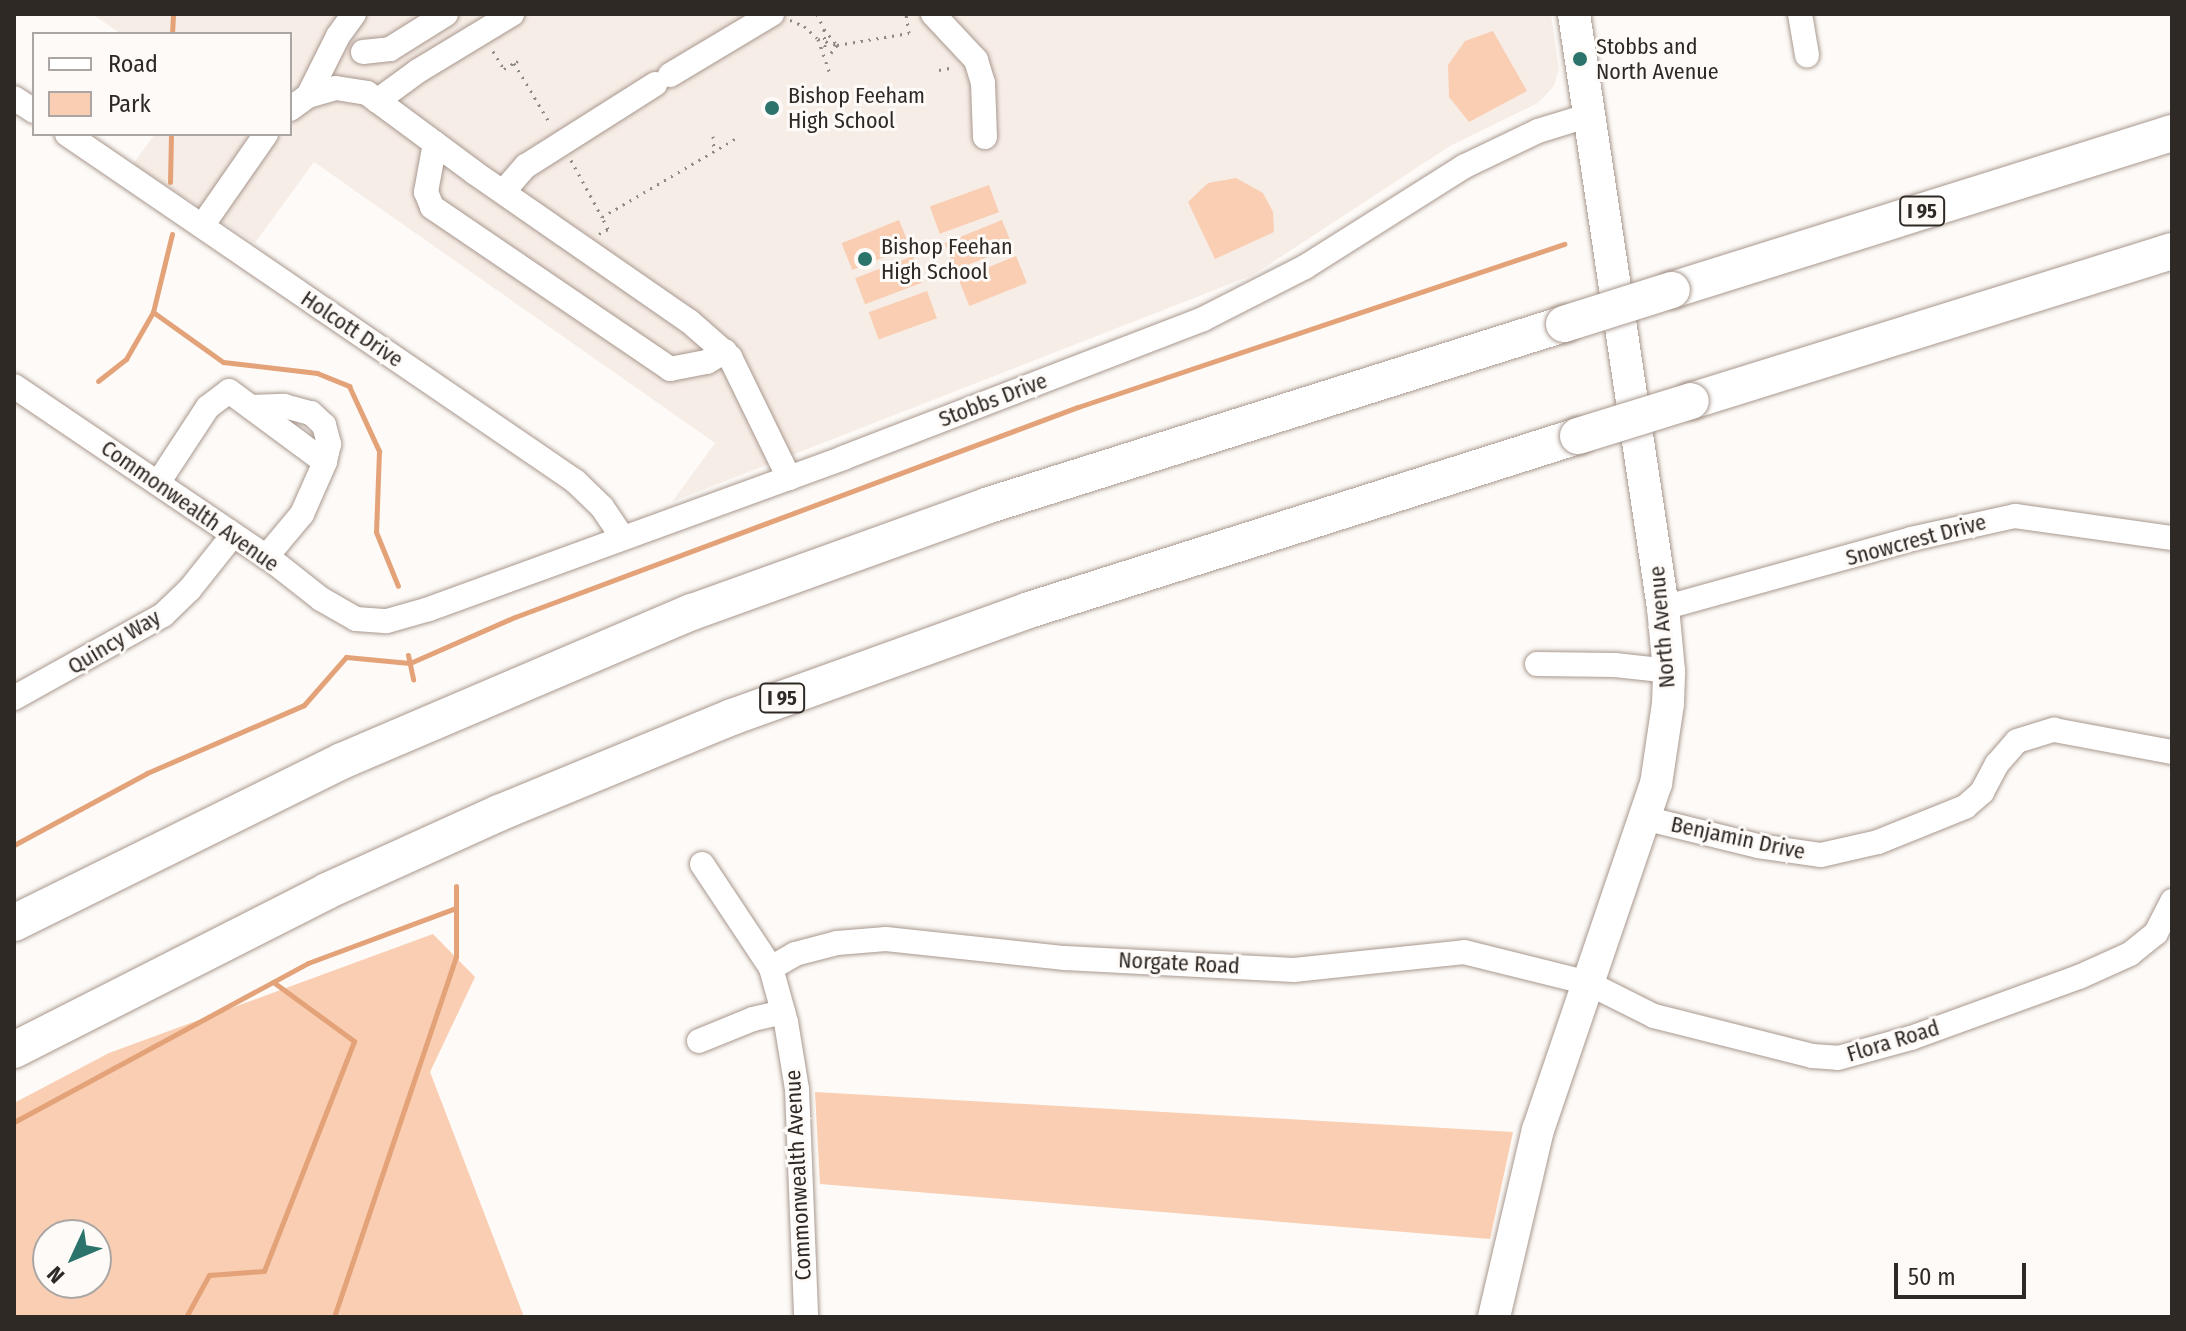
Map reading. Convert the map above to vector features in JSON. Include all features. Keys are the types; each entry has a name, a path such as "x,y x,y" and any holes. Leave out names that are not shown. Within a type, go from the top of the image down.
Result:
{"highway":[{"name":"I 95","path":"14,923 342,761 692,612 989,505 2172,133"},
{"name":"I 95","path":"14,1050 327,891 534,798 732,717 1044,605 2172,251"}],"main road":[{"name":"North Avenue","path":"1494,1317 1538,1130 1656,784 1669,671 1663,608 1574,14"}],"street":[{"path":"299,102 354,14"},
{"path":"338,36 363,52 390,49 446,14"},
{"path":"366,96 418,71 512,14"},
{"path":"933,14 976,60 983,83 985,137"},
{"path":"1800,14 1807,55"},
{"path":"503,192 526,166 663,80 778,17"},
{"path":"363,52 366,96"},
{"path":"299,102 336,88 366,96 689,321 725,351 789,478"},
{"path":"14,98 32,110"},
{"name":"Stobbs Drive","path":"368,621 387,621 429,609 789,478 1203,319 1305,267 1465,166 1538,131 1590,115"},
{"name":"Holcott Drive","path":"70,136 575,481 602,507 623,538"},
{"path":"202,226 265,136"},
{"path":"435,143 426,192 432,207 670,369 687,369 725,351"},
{"name":"Commonwealth Avenue","path":"14,386 266,557 321,599 356,619 368,621"},
{"path":"158,483 208,407 229,391 251,407 284,406 311,413 324,425 329,444 325,462 302,514 266,557"},
{"name":"Snowcrest Drive","path":"1663,608 1911,539 2015,516 2172,538"},
{"name":"Quincy Way","path":"14,698 163,615 190,589 233,535"},
{"path":"1537,664 1615,665 1669,671"},
{"name":"Benjamin Drive","path":"1644,818 1758,846 1821,855 1878,842 1965,807 1982,792 1997,764 2017,741 2054,730 2172,752"},
{"name":"Commonwealth Avenue","path":"702,864 771,968 783,1012 797,1089 806,1317"},
{"name":"Flora Road","path":"1588,983 1654,1016 1812,1056 1838,1058 1911,1038 2079,977 2130,954 2156,933 2172,901"},
{"name":"Norgate Road","path":"771,968 795,954 837,943 886,939 1065,958 1294,970 1464,952 1588,983"},
{"path":"699,1041 753,1019 783,1012"}],"path":[{"path":"817,14 837,45"},
{"path":"818,39 837,45 909,33 906,14"},
{"path":"778,17 804,26 825,50"},
{"path":"824,29 830,74"},
{"path":"827,61 837,45"},
{"path":"518,61 514,63 553,128"},
{"path":"713,136 714,151"},
{"path":"602,217 735,139"},
{"path":"565,150 608,229 592,236"}],"shaded area":[{"name":"Bishop Feehan High School","path":"92,14 1551,14 1559,69 1554,86 1538,103 1450,146 1253,275 672,502 715,443 314,162 255,243 133,164 154,136 292,136 292,32 118,32"}],"green space":[{"path":"1493,31 1527,91 1469,122 1449,97 1448,65 1465,41"},
{"path":"1236,178 1263,193 1273,212 1274,232 1215,259 1188,202 1208,183"},
{"path":"989,185 999,212 940,234 930,207"},
{"path":"899,220 910,247 852,270 842,243"},
{"path":"1002,220 1013,247 955,270 945,243"},
{"path":"913,256 923,282 865,304 855,278"},
{"path":"1016,256 1027,283 969,306 959,279"},
{"path":"927,291 937,318 879,339 869,312"},
{"path":"433,934 475,977 430,1072 524,1317 14,1317 14,1103 109,1053"},
{"path":"815,1092 1513,1132 1490,1239 820,1184"}],"waterway":[{"path":"172,32 173,14"},
{"path":"170,182 171,136"},
{"path":"172,234 153,312 223,362 317,373 349,386 379,451 376,532 398,586"},
{"path":"14,845 147,773 304,705 346,657 410,663 515,617 1078,407 1564,244"},
{"path":"98,381 126,359 153,312"},
{"path":"408,655 413,679"},
{"path":"334,1317 456,957 456,886"},
{"path":"14,1122 308,963 456,908"},
{"path":"186,1317 209,1275 264,1271 354,1041 273,982"}],"place":[{"name":"Stobbs and North Avenue","path":"1580,59"},
{"name":"Bishop Feeham High School","path":"772,108"},
{"name":"Bishop Feehan High School","path":"865,259"}]}
